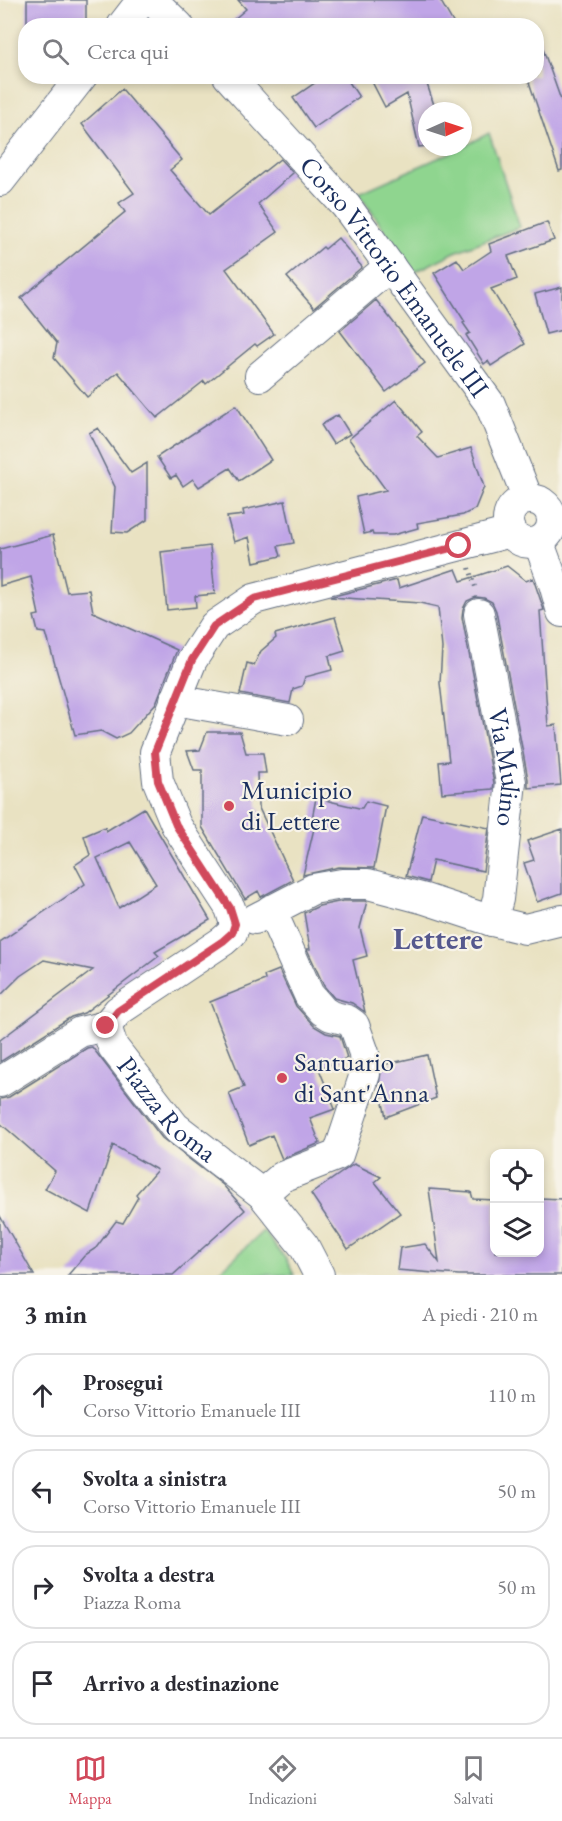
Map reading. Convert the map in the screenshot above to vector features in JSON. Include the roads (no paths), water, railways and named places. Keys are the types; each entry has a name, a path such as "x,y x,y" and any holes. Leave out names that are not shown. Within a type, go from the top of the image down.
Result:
{"street":[{"path":"128,18 142,0"},
{"path":"152,0 171,18"},
{"path":"0,181 76,84"},
{"name":"Corso Vittorio Emanuele III","path":"235,84 346,206 490,404 528,499"},
{"path":"260,376 390,266"},
{"path":"551,525 529,544 519,541 511,532 508,521 513,507 521,501 528,499 541,501 549,508 562,612"},
{"path":"511,532 254,599 214,626 192,660 155,752 158,781 176,825 230,908 235,924 250,922 313,889 342,884 368,884 525,929 562,920"},
{"name":"Via Mulino","path":"479,614 511,782 498,899 492,921"},
{"path":"175,700 288,720"},
{"path":"262,1194 282,1177 338,1155 365,1074 364,1053 354,1026 347,1020 331,1016 323,1011 309,995 271,910"},
{"name":"Piazza Roma","path":"235,924 232,933 223,941 118,1011 106,1026 113,1047 175,1127 262,1194 304,1246 319,1275"},
{"path":"0,1082 80,1032 106,1026"}],"place":[{"name":"Municipio di Lettere","path":"229,806"},
{"name":"Santuario di Sant'Anna","path":"282,1078"}],"district":[{"name":"Lettere","path":"438,939"}]}
